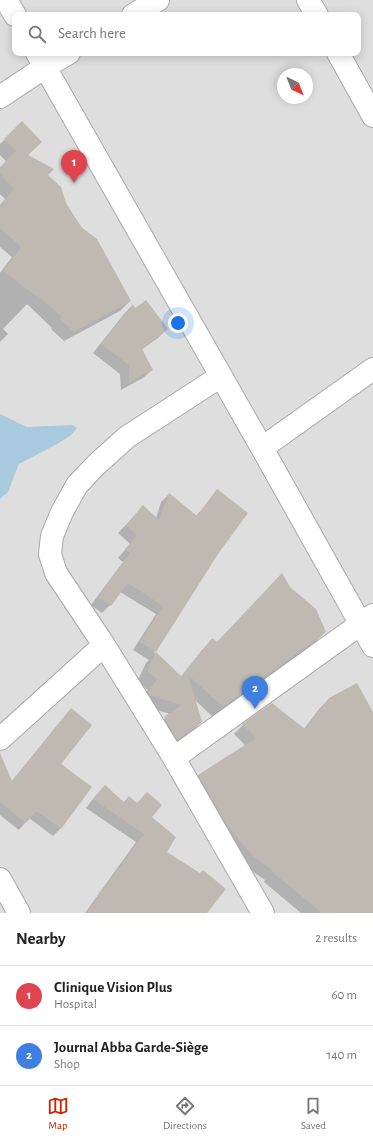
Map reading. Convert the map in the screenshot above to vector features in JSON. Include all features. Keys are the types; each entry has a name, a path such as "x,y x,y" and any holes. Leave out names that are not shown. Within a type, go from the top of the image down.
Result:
{"street":[{"path":"6,0 13,12"},
{"path":"138,12 158,0"},
{"path":"308,0 315,12"},
{"path":"0,97 41,60 57,56"},
{"path":"340,56 373,116"},
{"path":"41,60 262,448 367,620 373,646"},
{"path":"262,448 373,369"},
{"path":"221,376 127,438 96,465 77,486 60,518 52,536 50,554 56,573 104,646 174,758 263,913"},
{"path":"174,758 367,620"},
{"path":"0,739 104,646"},
{"path":"0,879 19,913"}],"shaded area":[{"path":"0,0 373,0 373,913 0,913"}],"water":[{"path":"0,414 27,427 72,425 77,428 71,435 59,443 19,464 8,492 0,499"}],"building":[{"path":"22,121 42,142 28,155 54,169 48,175 61,187 66,203 81,227 97,239 131,301 74,332 60,319 62,317 37,295 36,296 3,271 21,247 0,228 0,205 14,189 0,174 0,167 16,151 4,139"},
{"path":"146,300 168,329 142,349 153,370 129,382 129,365 101,344 133,304 135,308"},
{"path":"217,489 248,513 218,554 156,652 140,642 163,606 128,583 111,606 98,597 130,553 125,549 137,535 126,525 143,505 159,520 169,493 197,516"},
{"path":"282,573 290,587 316,609 326,632 223,707 188,675 202,722 177,740 164,717 181,705 149,695 148,692 157,679 147,671 156,652 182,677 212,638 217,642"},
{"path":"357,683 373,712 373,913 322,913 272,872 273,871 254,857 228,827 198,775 256,738 242,724 272,703 305,729 329,698"},
{"path":"71,708 92,725 61,764 92,787 61,829 36,811 26,823 0,802 0,753 12,781"},
{"path":"105,785 124,802 129,796 137,803 147,792 162,805 152,817 176,837 167,852 200,873 203,870 226,889 207,913 86,913 144,834 93,799"}],"place":[{"name":"Clinique Vision Plus","path":"74,183"},
{"name":"Journal Abba Garde-Siège","path":"255,709"}]}
